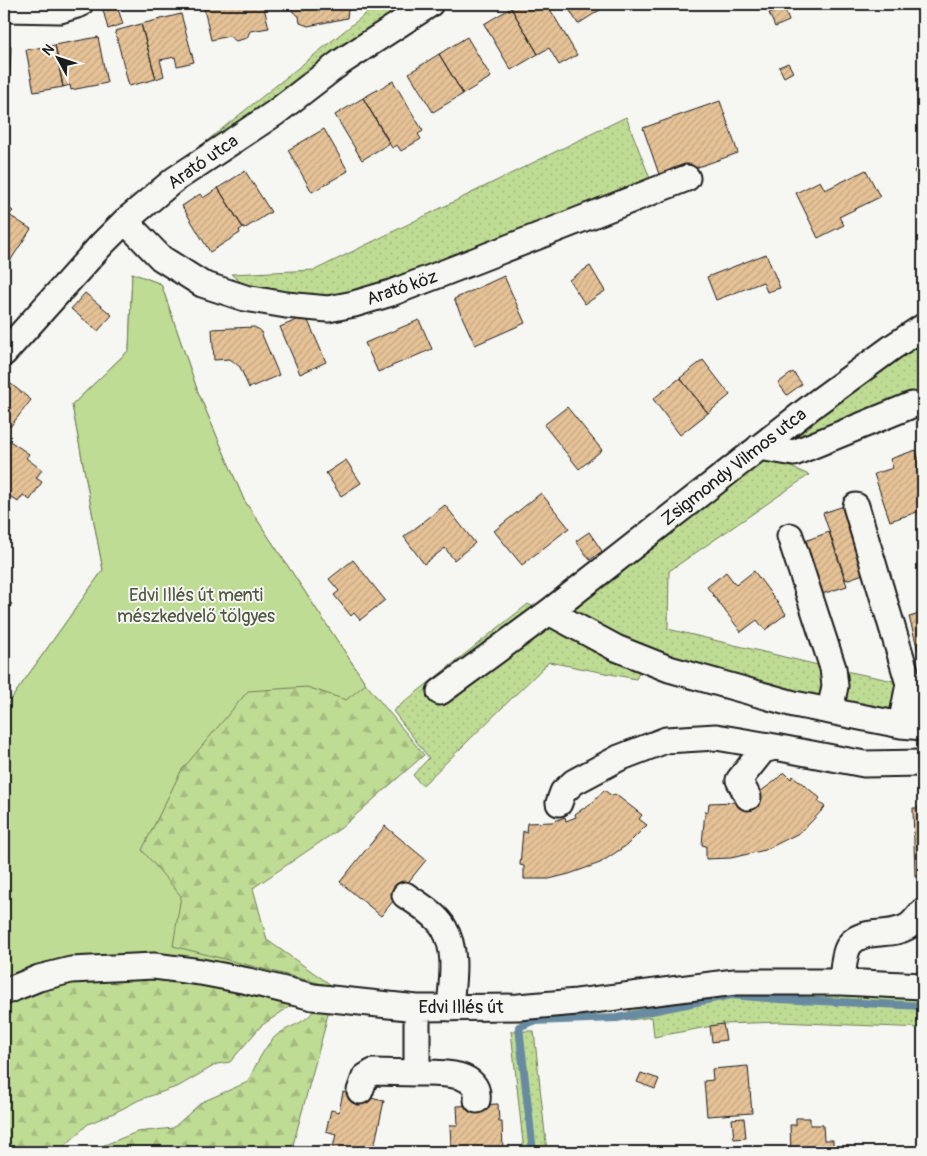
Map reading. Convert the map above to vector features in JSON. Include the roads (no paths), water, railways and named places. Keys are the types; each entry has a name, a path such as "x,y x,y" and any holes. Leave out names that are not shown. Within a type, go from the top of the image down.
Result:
{"street":[{"path":"4,9 60,10 80,4"},
{"name":"Arató utca","path":"4,353 102,244 125,221 174,180 275,113 341,62 430,4"},
{"name":"Arató köz","path":"125,221 161,258 202,284 245,298 286,305 328,309 354,304 432,278 687,178"},
{"name":"Zsigmondy Vilmos utca","path":"440,692 549,612 824,397 923,327"},
{"path":"759,447 794,454 912,406"},
{"path":"549,612 616,648 669,669 744,691 830,711 912,726 909,684 856,506"},
{"path":"790,536 833,668 835,686 830,711"},
{"path":"558,803 562,792 574,782 619,758 666,740 716,737 864,764 923,763"},
{"path":"748,797 739,780 763,750 775,747"},
{"path":"405,894 426,909 443,926 452,946 453,975 450,1008"},
{"path":"842,982 844,960 848,947 853,940 864,934 902,929 909,926 923,911"},
{"name":"Edvi Illés út","path":"4,992 38,978 71,970 154,966 238,979 313,997 417,1008 518,1007 577,1002 735,982 842,982 923,986"},
{"path":"416,1073 417,1008"},
{"path":"360,1091 365,1077 373,1072 438,1073 461,1077 473,1083 478,1094 477,1100"}],"waterway":[{"path":"533,1152 519,1027 532,1021 617,1018 731,995 923,1006"}],"park label":[{"name":"Edvi Illés út menti mészkedvelő tölgyes","path":"196,605"}]}
